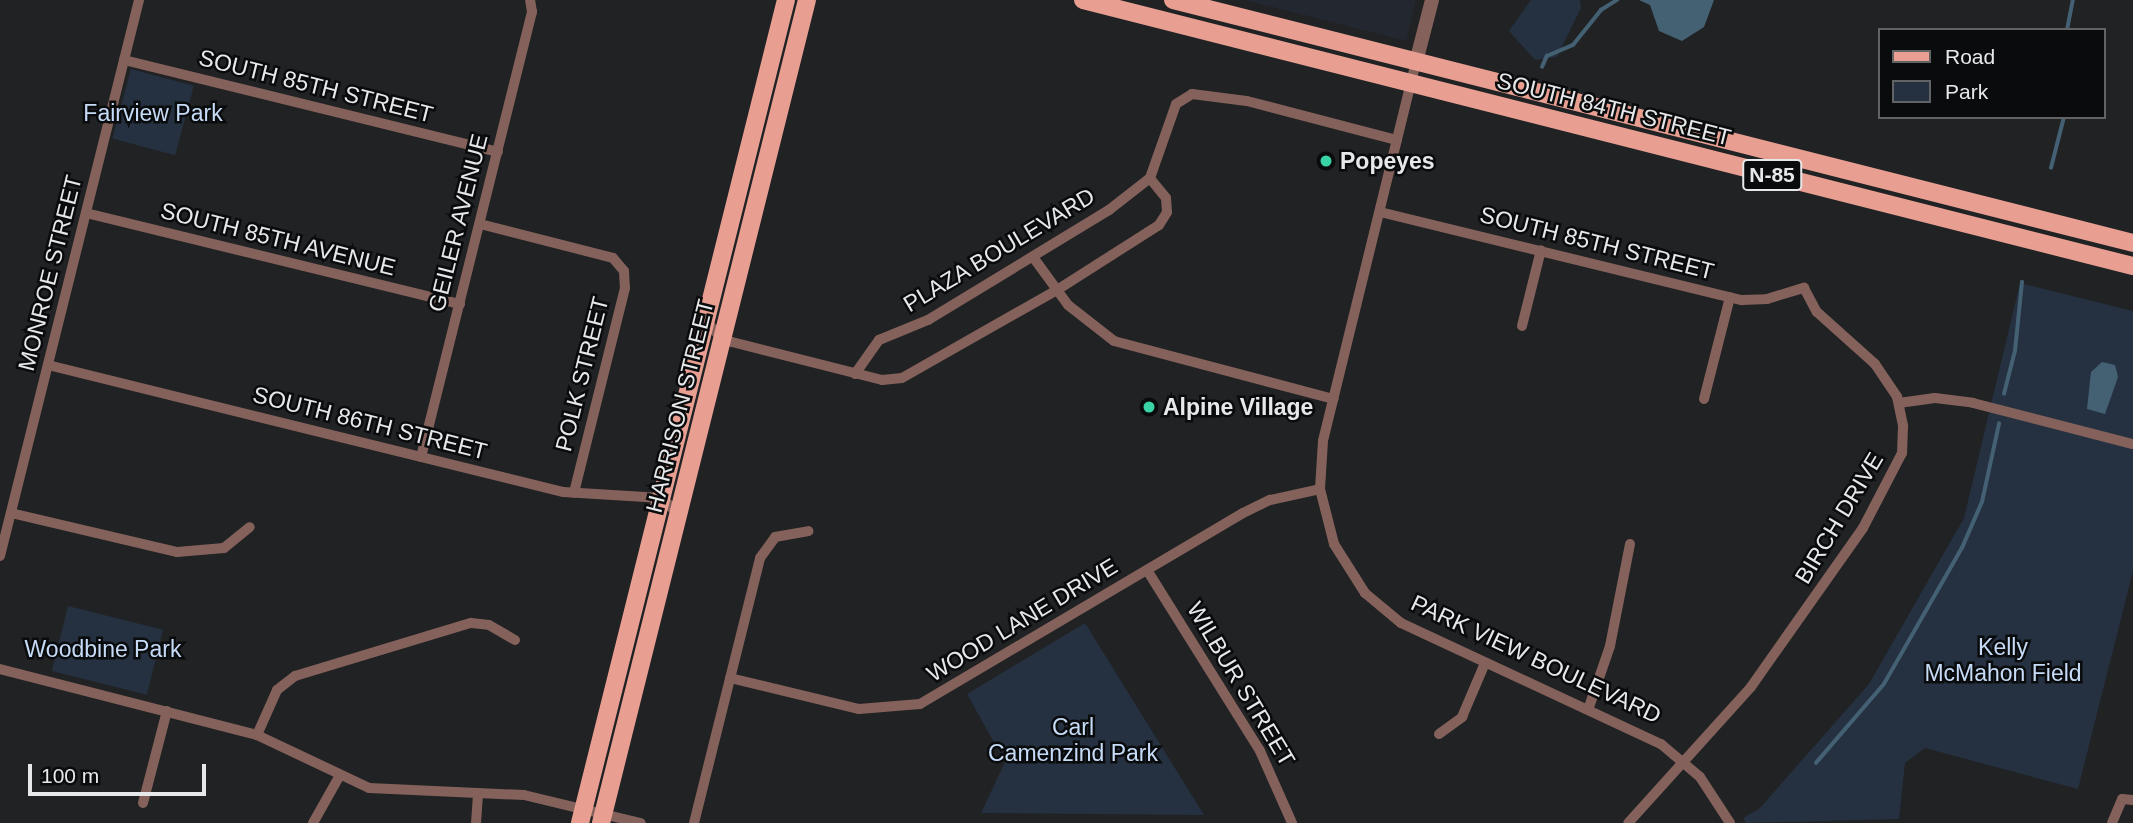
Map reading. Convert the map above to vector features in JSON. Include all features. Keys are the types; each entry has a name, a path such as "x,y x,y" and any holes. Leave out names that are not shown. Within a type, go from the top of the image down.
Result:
{"main road":[{"name":"HARRISON STREET","path":"592,816 662,498 786,0"},
{"name":"HARRISON STREET","path":"592,816 678,514 807,0"},
{"name":"SOUTH 84TH STREET","path":"1083,0 2133,266"},
{"name":"SOUTH 84TH STREET","path":"1173,0 2133,243"}],"street":[{"name":"MONROE STREET","path":"0,556 139,0"},
{"name":"GEILER AVENUE","path":"421,457 532,12 530,0"},
{"name":"PARK VIEW BOULEVARD","path":"1432,0 1323,442 1320,489 1339,555 1375,603 1411,630 1589,707 1642,733 1686,763 1710,789 1730,823"},
{"name":"SOUTH 85TH STREET","path":"124,60 498,152"},
{"name":"PLAZA BOULEVARD","path":"855,374 879,340 928,320 1110,210 1150,178 1176,104 1192,93 1247,101 1397,140"},
{"path":"706,321 722,339 882,380 902,378 1057,290 1159,225 1167,212 1166,198 1150,178"},
{"name":"SOUTH 85TH STREET","path":"1380,212 1730,297 1759,301 1804,288"},
{"name":"SOUTH 85TH AVENUE","path":"86,213 460,304"},
{"name":"POLK STREET","path":"480,224 583,249 621,265 625,289 574,493"},
{"path":"1522,326 1541,250"},
{"path":"1033,257 1081,317 1114,341 1333,399"},
{"name":"BIRCH DRIVE","path":"1628,823 1686,763 1784,645 1882,496 1903,447 1899,403 1883,373 1821,317 1804,288"},
{"path":"1704,399 1730,297"},
{"name":"SOUTH 86TH STREET","path":"48,365 574,493 662,498"},
{"path":"1899,403 1936,398 1963,401 2133,444"},
{"name":"WOOD LANE DRIVE","path":"730,678 859,709 912,706 992,666 1147,570 1270,499 1320,489"},
{"path":"662,498 678,514"},
{"path":"11,513 177,552 224,548 250,527"},
{"path":"694,823 763,551 775,537 808,531"},
{"path":"1589,707 1610,646 1630,544"},
{"name":"WILBUR STREET","path":"1147,570 1260,751 1292,823"},
{"path":"257,735 277,690 295,676 471,623 489,625 515,640"},
{"path":"1439,734 1462,717 1485,663"},
{"path":"0,670 257,735 378,790 533,796 592,816 640,823"},
{"path":"143,803 167,712"},
{"path":"313,823 340,775"},
{"path":"476,823 478,793"},
{"path":"2112,823 2122,799 2133,800"}],"shaded area":[{"path":"1245,0 1416,0 1406,41"},
{"path":"1639,0 1714,0 1704,27 1682,41 1659,31 1650,5"},
{"path":"2102,362 2115,365 2118,377 2105,414 2087,409 2091,372"}],"green space":[{"path":"1531,0 1580,0 1581,8 1557,57 1535,60 1509,31"},
{"name":"Fairview Park","path":"131,69 194,86 175,155 112,139"},
{"name":"Kelly McMahon Field","path":"2020,283 2133,311 2133,571 2078,789 1925,748 1905,763 1899,819 1746,823 1743,818 1759,809 1869,684 1964,518"},
{"name":"Woodbine Park","path":"68,606 163,630 147,695 52,671"},
{"name":"Carl Camenzind Park","path":"1085,623 1204,815 981,813 1005,762 967,694"}],"waterway":[{"path":"1542,67 1547,56 1573,45 1601,10 1617,0"},
{"path":"2067,28 2073,0"},
{"path":"2051,168 2063,119"},
{"path":"2004,394 2015,351 2022,282"},
{"path":"1816,763 1884,684 1962,548 1982,502 1999,424"}],"place":[{"name":"Popeyes","path":"1326,161"},
{"name":"Alpine Village","path":"1149,407"}]}
